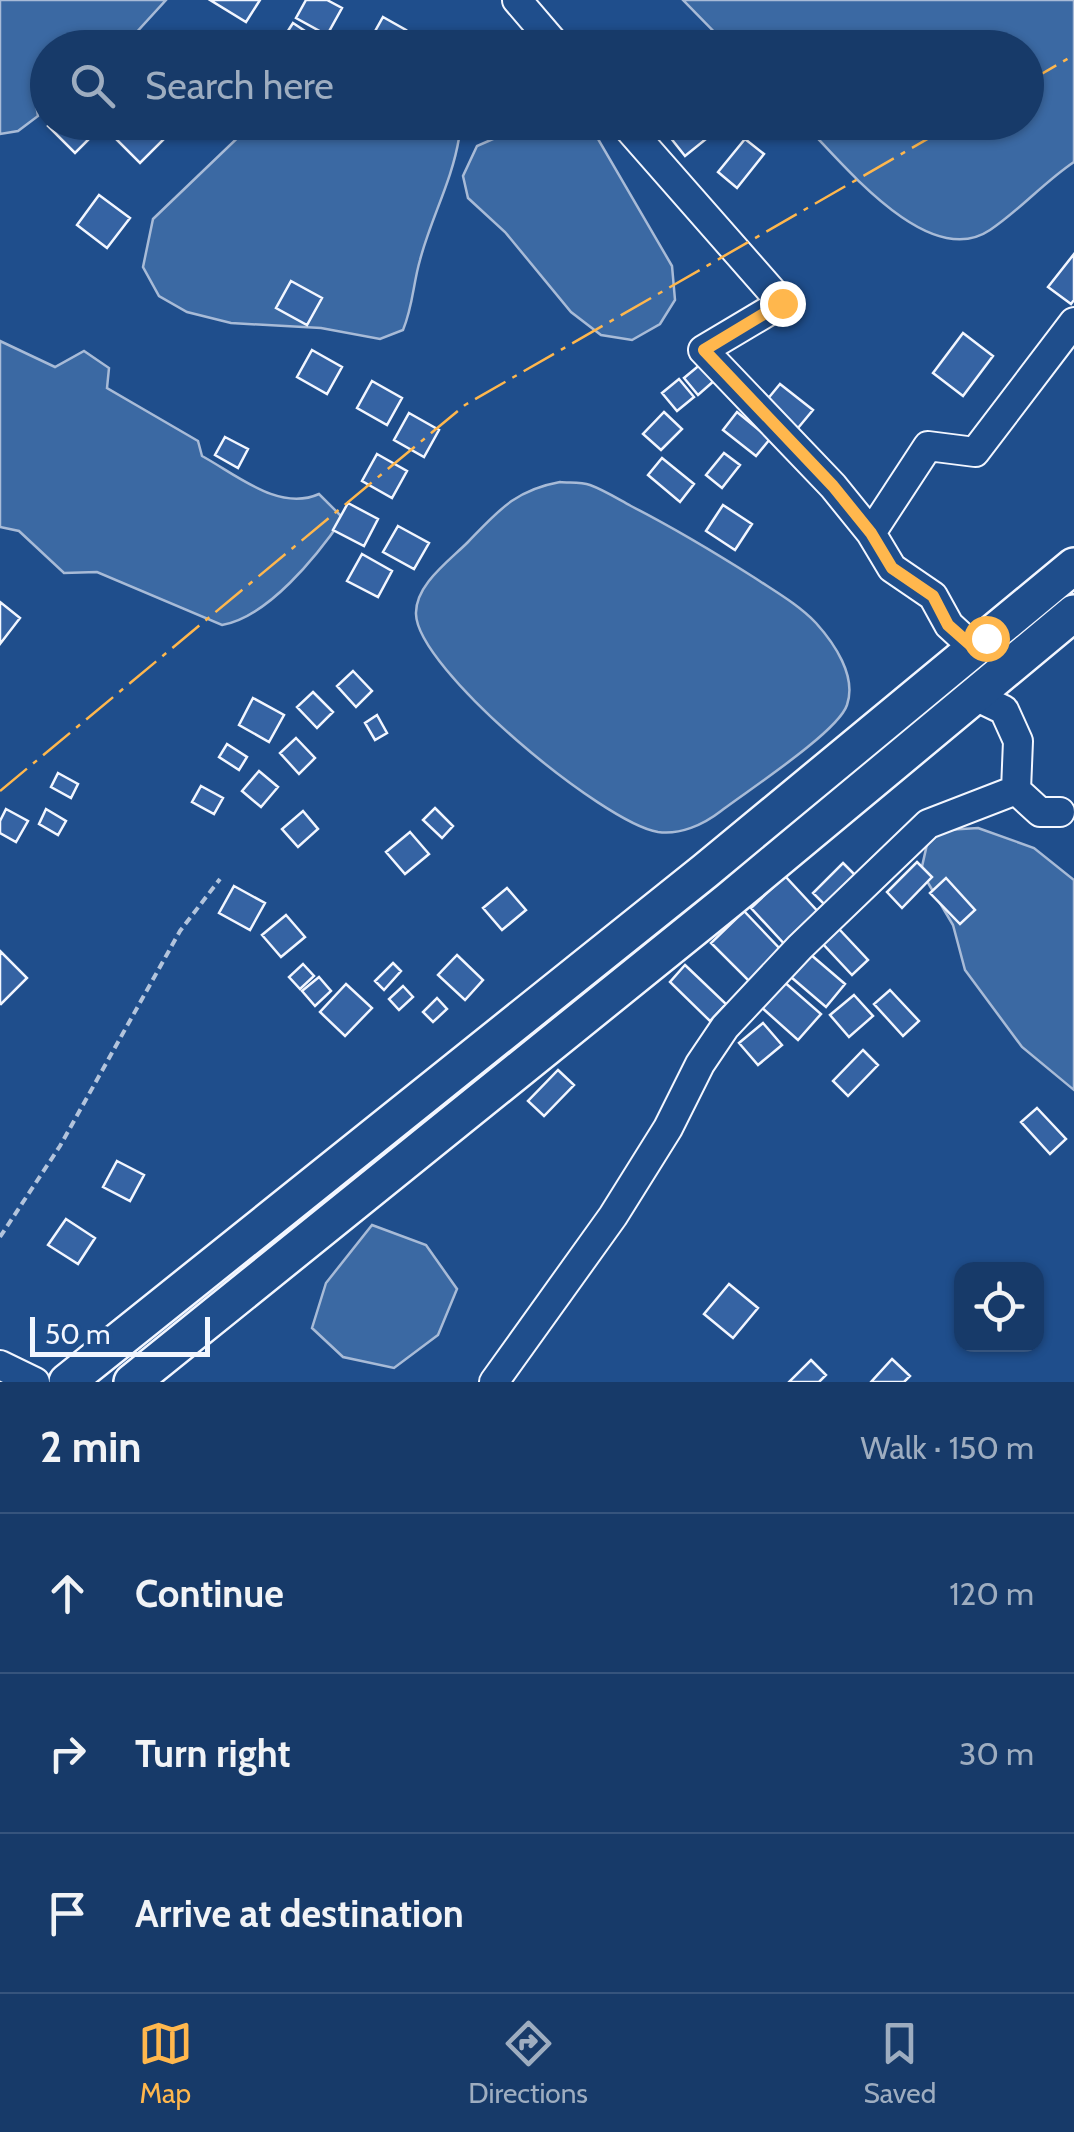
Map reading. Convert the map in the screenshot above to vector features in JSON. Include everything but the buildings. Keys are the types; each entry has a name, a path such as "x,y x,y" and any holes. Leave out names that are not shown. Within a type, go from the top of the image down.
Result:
{"main road":[{"path":"67,1382 706,871 1074,566"},
{"path":"132,1382 730,900 1074,613"}],"street":[{"path":"517,0 543,30"},
{"path":"639,140 782,303 704,350 833,486 871,533 892,568 933,596 948,625 974,648"},
{"path":"871,533 928,446 975,452 1074,322"},
{"path":"973,695 1004,710 1018,741 1016,790 1040,812 1060,812"},
{"path":"494,1382 613,1216 668,1128 700,1064 726,1027 800,947 928,824 1016,790"},
{"path":"0,1365 34,1382"}],"path":[{"path":"0,1237 60,1146 180,931 220,879"}],"water":[{"path":"0,0 166,0 139,30 30,30 30,122 18,131 0,134"},
{"path":"683,0 1074,0 1074,162 990,230 966,239 940,236 887,207 819,140 1044,140 1044,30 712,30"},
{"path":"235,140 459,140 420,260 403,330 380,339 321,328 231,323 187,312 159,296 143,267 153,219"},
{"path":"491,140 599,140 672,266 675,300 660,324 632,340 601,335 571,312 505,232 468,198 463,176 477,146"},
{"path":"0,341 55,367 84,351 109,368 107,388 198,441 202,456 274,495 304,498 319,494 343,518 320,550 274,598 239,620 222,625 97,572 64,573 19,531 0,527"},
{"path":"560,482 586,484 606,492 694,540 779,594 816,623 830,640 846,672 847,705 827,730 714,816 691,828 658,832 597,802 558,774 479,705 424,639 416,614 417,603 434,574 508,503 531,490"},
{"path":"978,828 1034,848 1074,880 1074,1090 1022,1047 965,970 953,925 921,871 930,831"},
{"path":"372,1225 426,1245 457,1289 438,1335 394,1368 343,1357 312,1328 326,1283"}],"power":[{"path":"1044,72 1074,55"},
{"path":"0,791 465,405 926,140"}],"route":[{"path":"782,303 704,350 833,486 871,533 892,568 933,596 948,625 974,648 986,638"}]}
